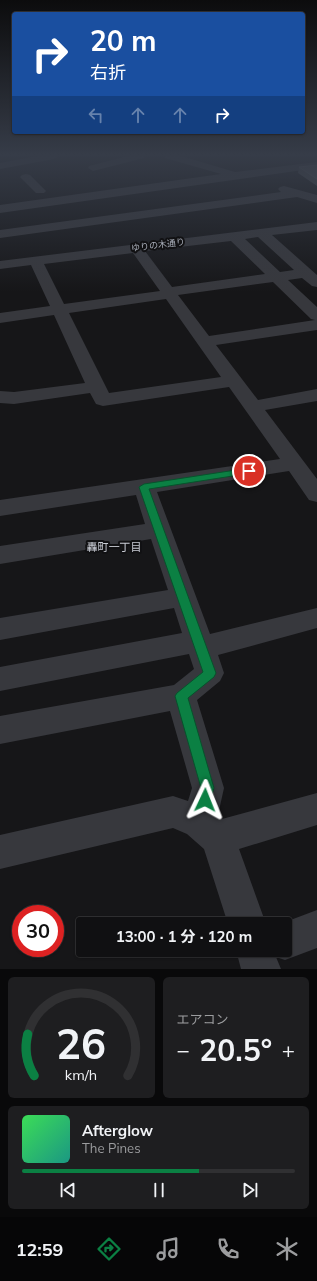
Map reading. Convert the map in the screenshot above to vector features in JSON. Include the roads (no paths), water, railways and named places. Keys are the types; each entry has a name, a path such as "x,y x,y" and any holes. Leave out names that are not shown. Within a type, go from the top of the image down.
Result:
{"street":[{"path":"0,209 53,201"},
{"path":"152,201 175,221"},
{"path":"14,264 2,243 164,211 237,201"},
{"name":"ゆりの木通り","path":"0,266 316,226"},
{"path":"186,230 199,240"},
{"path":"261,233 317,283"},
{"path":"234,236 317,316"},
{"path":"136,248 294,464 315,489"},
{"path":"36,261 103,400 234,381"},
{"path":"0,318 306,273"},
{"path":"205,342 317,325"},
{"path":"0,398 14,398 96,387"},
{"path":"252,406 317,395"},
{"path":"0,508 294,464"},
{"path":"0,730 181,696 210,673 184,596 158,530 144,487"},
{"path":"0,555 158,530"},
{"path":"0,629 184,596"},
{"path":"0,678 200,645 317,618"},
{"path":"181,696 208,788 209,830 247,917"},
{"path":"0,852 173,812 209,830 317,809"},
{"path":"292,937 317,929"}],"district":[{"name":"轟町一丁目","path":"114,547"}]}
